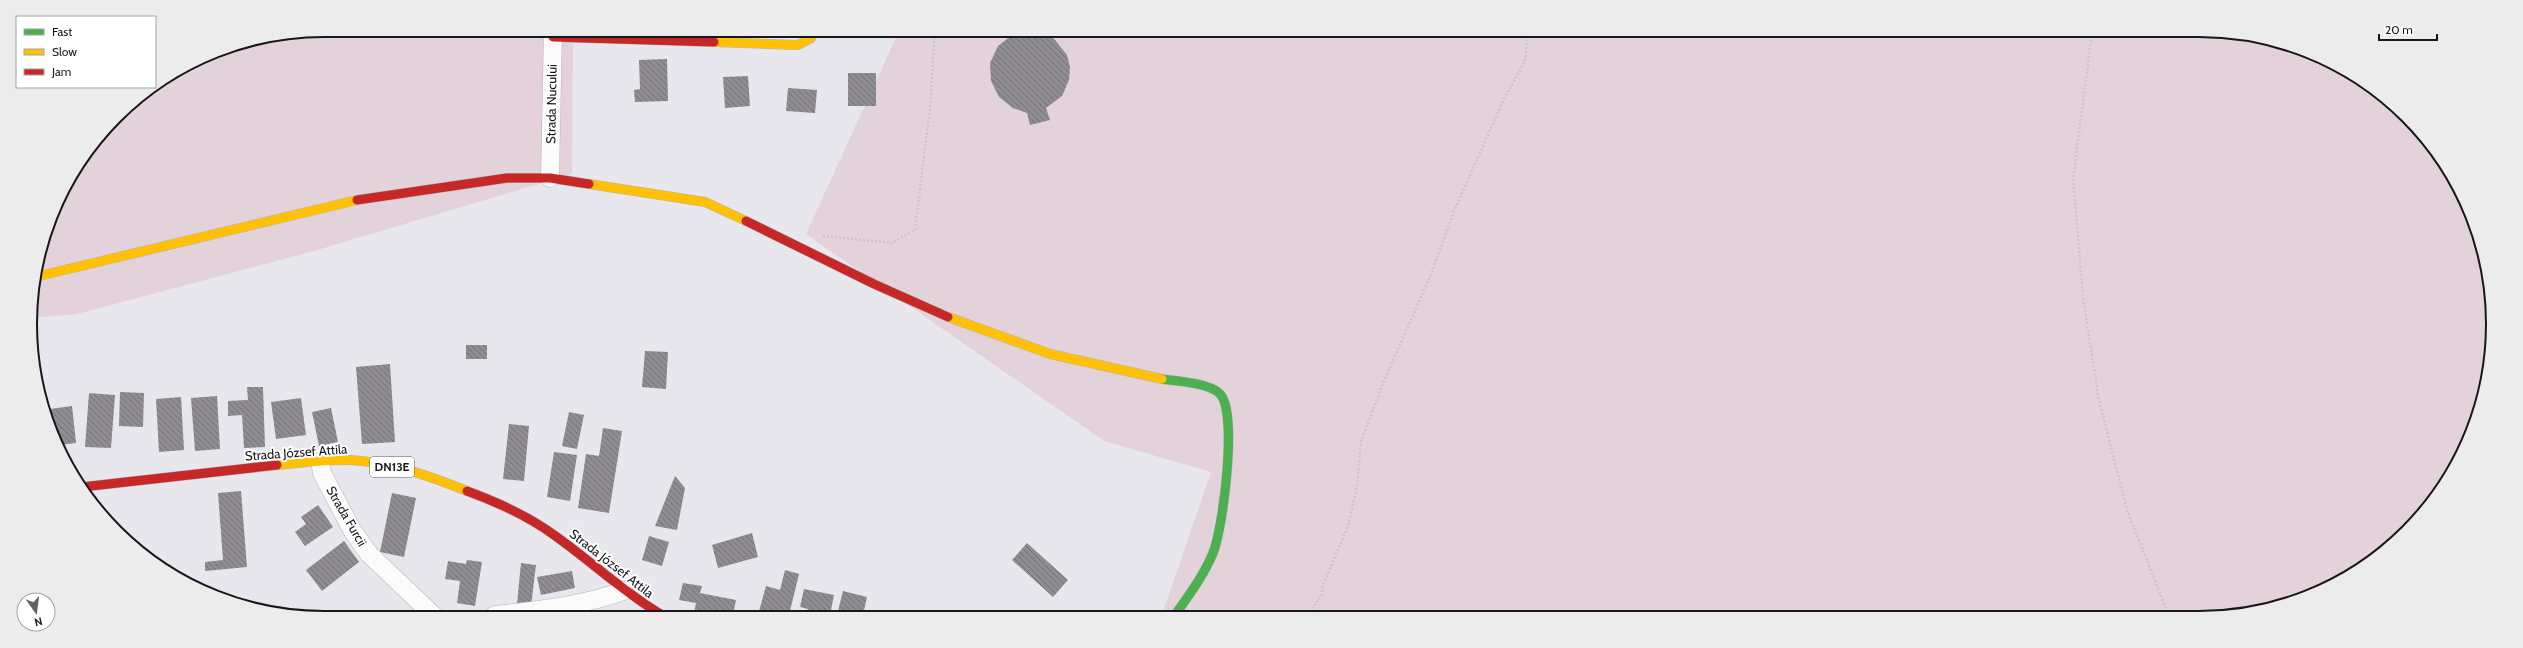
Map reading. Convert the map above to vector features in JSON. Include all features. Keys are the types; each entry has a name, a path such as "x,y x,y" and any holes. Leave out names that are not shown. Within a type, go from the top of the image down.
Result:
{"street":[{"name":"Strada Nucului","path":"550,178 553,37"},
{"path":"620,37 798,45 811,37"},
{"path":"41,275 364,198 507,178 550,178 705,202 725,210 864,282 1028,347 1110,370 1208,387 1219,391 1225,401 1229,424 1222,513 1217,542 1209,562 1178,611"},
{"name":"Strada József Attila","path":"87,486 161,475 320,462 350,460 383,465 423,476 507,506 562,540 623,591 654,611"},
{"name":"Strada Furcii","path":"320,462 322,473 352,530 369,554 428,611"},
{"path":"527,611 602,599 623,591"}],"path":[{"path":"822,235 892,243 915,230 930,108 935,37"},
{"path":"1311,611 1322,595 1322,588 1348,526 1357,487 1361,442 1383,383 1432,272 1456,205 1504,99 1525,61 1527,42 1530,37"},
{"path":"2091,37 2072,180 2083,297 2098,396 2127,510 2167,611"}],"shaded area":[{"path":"324,37 573,37 572,174 314,251 77,314 37,317 39,287 47,250 59,214 75,180 96,149 108,135 149,96 180,75 232,52 287,39"},
{"path":"896,37 2199,37 2236,39 2291,52 2342,75 2374,96 2388,108 2427,149 2448,181 2456,197 2471,232 2476,250 2484,287 2486,324 2484,361 2471,416 2448,468 2427,499 2402,527 2374,552 2342,573 2326,581 2291,596 2236,609 2199,611 1163,611 1211,472 1104,441 806,234"}],"building":[{"path":"1009,37 1051,37 1067,55 1070,67 1069,80 1062,96 1046,108 1050,120 1030,125 1027,113 1013,108 999,97 991,81 990,63 998,46"},
{"path":"667,59 668,101 635,102 634,90 640,89 639,60"},
{"path":"848,73 876,73 876,106 848,106"},
{"path":"748,76 750,106 725,108 723,77"},
{"path":"788,88 817,90 815,113 786,111"},
{"path":"466,345 487,345 487,359 466,359"},
{"path":"645,351 668,352 666,389 642,387"},
{"path":"390,364 395,442 362,444 356,367"},
{"path":"247,387 263,387 265,447 244,448 242,415 228,416 228,401 248,400"},
{"path":"120,392 144,393 143,427 119,426"},
{"path":"89,393 115,395 111,448 85,447"},
{"path":"217,396 220,449 195,451 191,398"},
{"path":"181,397 184,450 159,452 156,399"},
{"path":"301,398 306,435 276,439 271,402"},
{"path":"72,406 76,443 64,445 50,409"},
{"path":"331,408 338,442 319,446 312,412"},
{"path":"569,412 584,415 577,449 562,446"},
{"path":"509,424 529,426 524,481 503,479"},
{"path":"603,428 622,431 609,513 578,508 586,454 599,456"},
{"path":"554,452 577,455 570,501 547,497"},
{"path":"675,476 685,488 677,530 655,526"},
{"path":"241,491 247,567 205,571 205,562 223,560 218,493"},
{"path":"392,493 416,498 404,557 380,552"},
{"path":"318,505 333,527 305,546 295,532 306,524 301,517"},
{"path":"752,533 758,557 718,568 712,545"},
{"path":"649,536 669,542 662,566 642,560"},
{"path":"344,541 359,562 322,591 306,570"},
{"path":"1027,543 1068,580 1053,597 1012,560"},
{"path":"467,560 482,562 475,606 457,603 460,581 445,579 448,561 466,564"},
{"path":"521,563 536,565 531,606 517,604"},
{"path":"785,570 799,574 790,611 759,611 766,586 780,590"},
{"path":"572,571 575,588 541,595 537,577"},
{"path":"683,583 702,586 700,593 736,600 734,611 694,611 696,603 679,600"},
{"path":"804,589 834,595 831,611 807,611 808,609 800,607"},
{"path":"843,591 867,597 864,611 838,611"}],"traffic: fast":[{"path":"1162,379 1193,383 1215,390 1220,394 1225,405 1228,423 1227,471 1221,521 1217,540 1213,553 1205,569 1178,611"}],"traffic: slow":[{"path":"714,42 798,45 811,37"},
{"path":"589,184 705,202 746,221"},
{"path":"41,275 357,200"},
{"path":"948,317 1050,354 1162,379"},
{"path":"277,465 331,460 365,461 410,471 467,491"}],"traffic: jam":[{"path":"553,37 714,42"},
{"path":"357,200 507,178 550,178 589,184"},
{"path":"746,221 874,284 948,317"},
{"path":"87,486 277,465"},
{"path":"467,491 512,510 544,528 620,586 656,611"}]}
